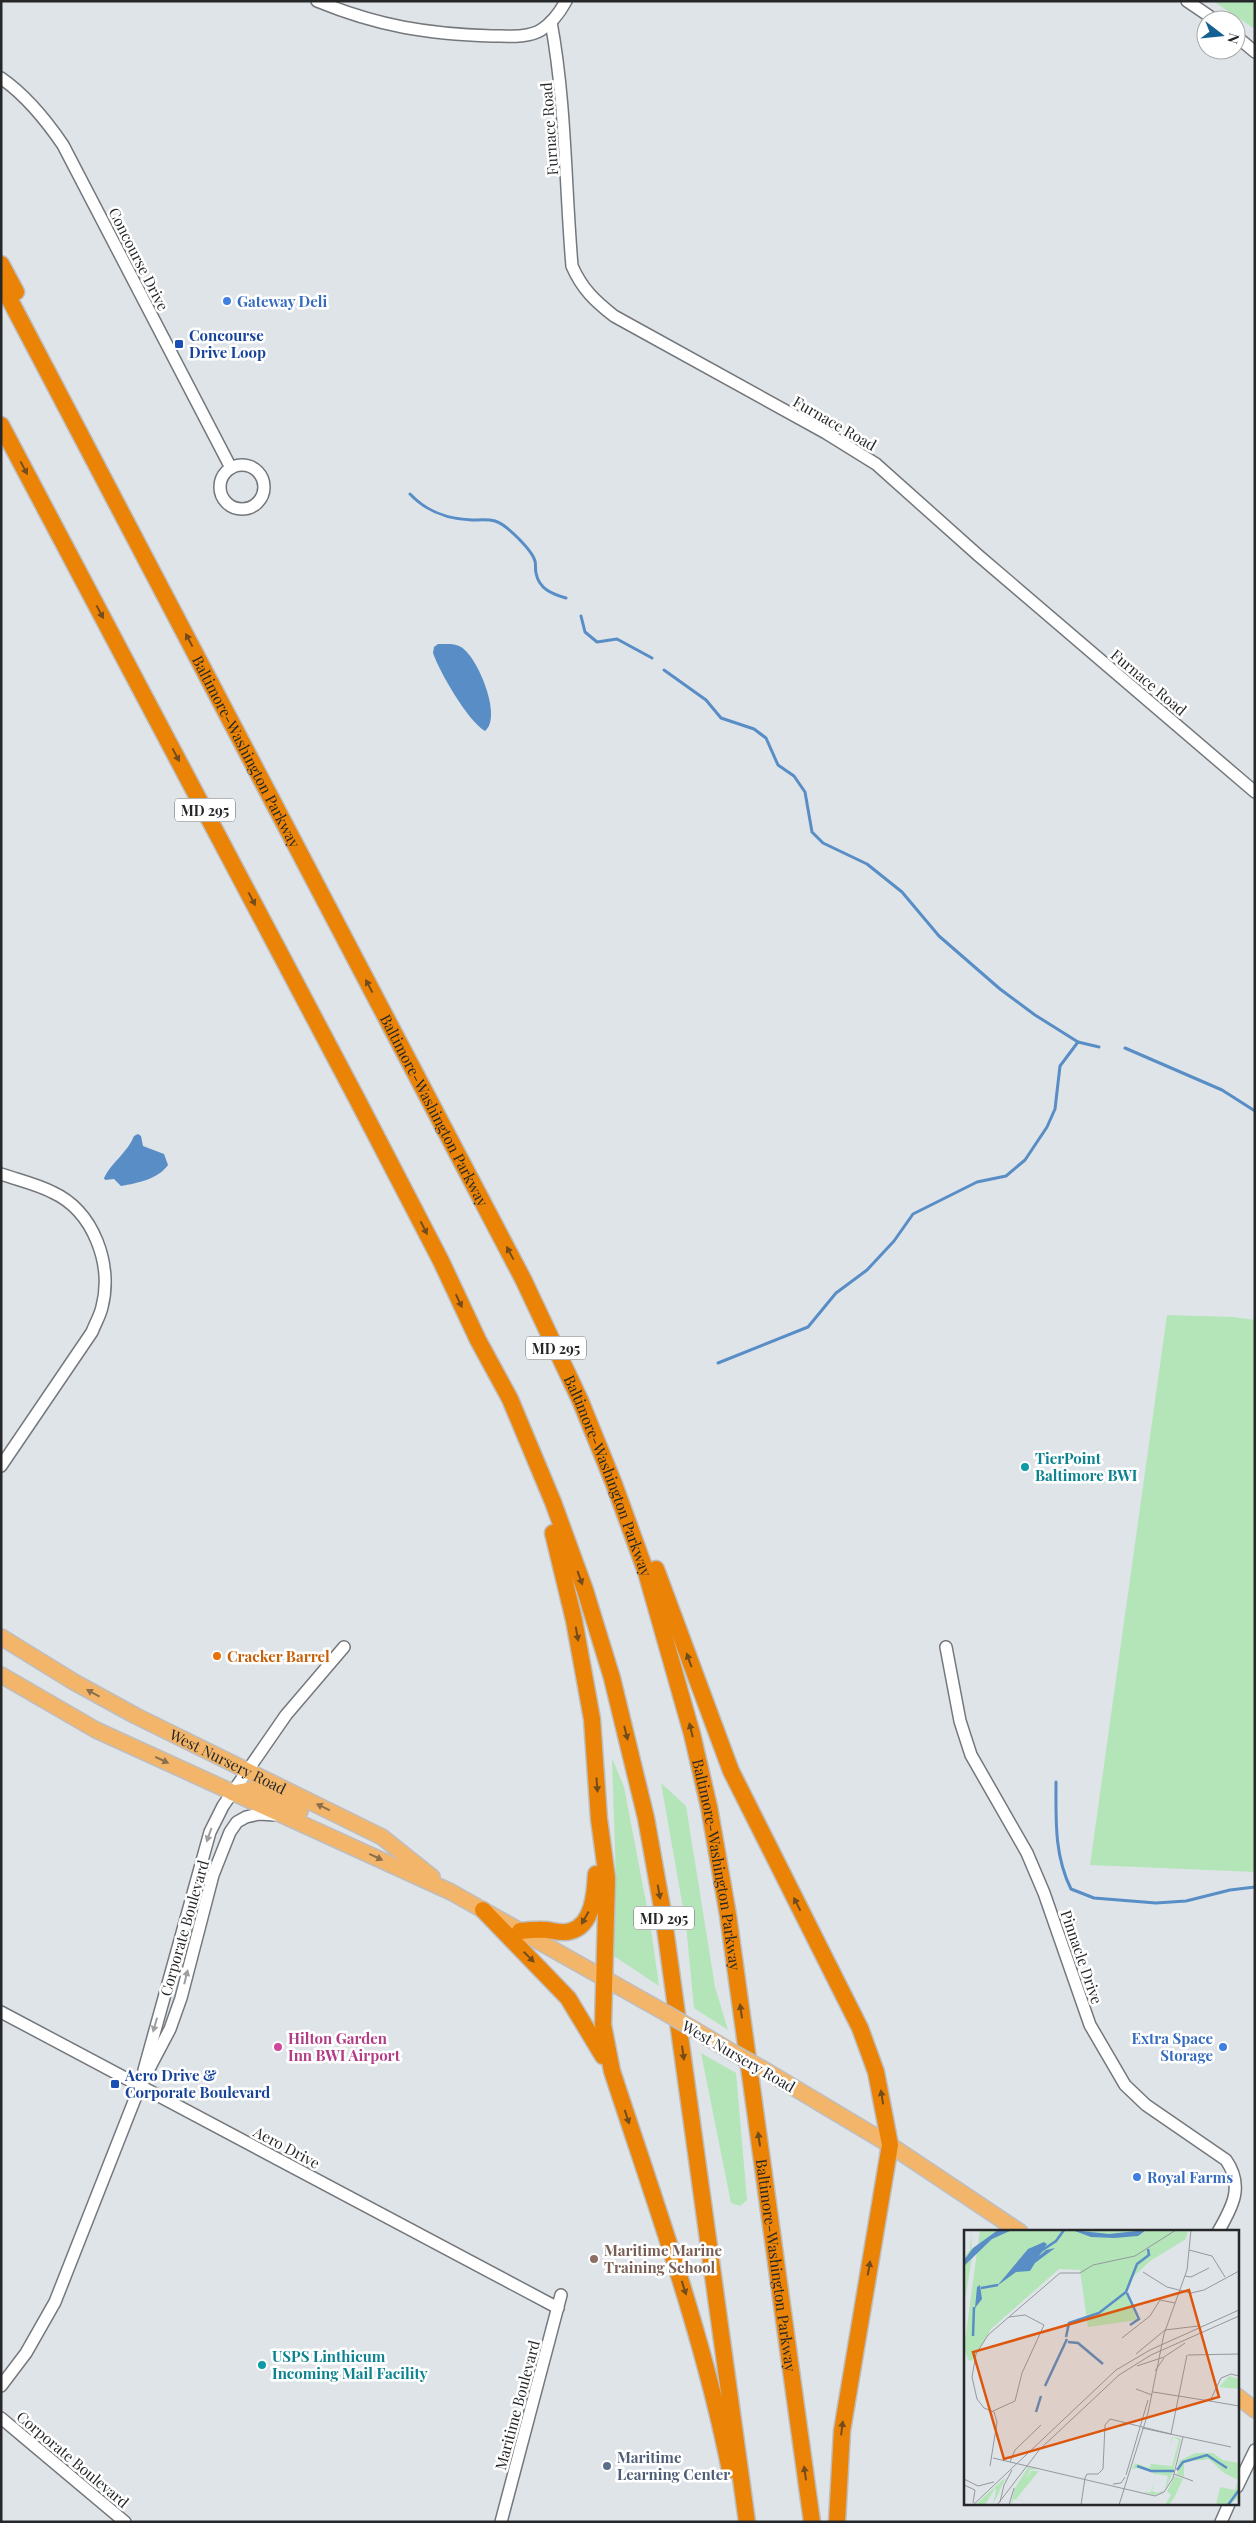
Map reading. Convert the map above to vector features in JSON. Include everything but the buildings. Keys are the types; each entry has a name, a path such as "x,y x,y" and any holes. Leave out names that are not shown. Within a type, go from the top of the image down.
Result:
{"highway":[{"path":"1,264 43,343 67,406"},
{"name":"Baltimore-Washington Parkway","path":"1,283 524,1279 580,1400 614,1484 649,1581 672,1659 709,1807 730,1925 812,2522"},
{"path":"1,302 131,547 163,589"},
{"name":"MD 295","path":"1,425 441,1261 478,1340 510,1399 552,1502 584,1590 614,1688 646,1818 674,1990 747,2522"},
{"path":"478,1340 544,1505 559,1553 592,1719 599,1819 607,1878 603,2025 612,2071 694,2318 719,2417 741,2522"},
{"path":"580,1400 622,1480 731,1771 871,2055 882,2092 890,2145 842,2431 837,2522"},
{"path":"520,1930 571,1931 583,1924 595,1896 599,1819"},
{"path":"483,1910 568,1998 584,2021 612,2071"}],"main road":[{"name":"West Nursery Road","path":"1,1637 122,1708 382,1837 450,1892"},
{"name":"West Nursery Road","path":"1,1676 96,1730 450,1892 520,1930 763,2069 890,2145 1017,2230"},
{"path":"233,1793 254,1789 358,1840 382,1837"},
{"path":"1238,2397 1255,2410"}],"street":[{"path":"317,1 359,16 422,32 461,35 525,35 540,31 551,22 566,1"},
{"path":"1187,1 1200,10"},
{"name":"Furnace Road","path":"551,22 562,94 572,266 580,284 594,300 614,316 826,433 876,464 979,556 1255,792"},
{"name":"Concourse Drive","path":"1,78 26,98 44,118 63,145 231,468"},
{"path":"1,1174 54,1193 73,1207 86,1222 98,1243 105,1266 105,1287 102,1308 92,1332 1,1466"},
{"name":"Corporate Boulevard","path":"140,2086 197,1872 210,1832 223,1806 286,1715 344,1647"},
{"name":"Pinnacle Drive","path":"946,1647 960,1721 971,1754 1027,1853 1044,1893 1090,2025 1125,2084 1146,2105 1226,2160 1232,2169 1236,2179 1236,2195 1219,2230"},
{"name":"Corporate Boulevard","path":"1,2386 26,2353 55,2302 140,2086 173,2021 213,1875 230,1832 236,1822 246,1817 259,1814 284,1815"},
{"name":"Aero Drive","path":"1,2012 558,2308"},
{"name":"Maritime Boulevard","path":"501,2522 561,2296"},
{"name":"Corporate Boulevard","path":"1,2418 125,2522"},
{"path":"1238,2485 1255,2450"},
{"path":"1221,2522 1228,2506"}],"green space":[{"path":"1213,1 1255,1 1255,29 1246,23 1246,10 1226,10"},
{"path":"1167,1315 1233,1317 1255,1320 1255,1872 1090,1865"},
{"path":"612,1758 624,1787 650,1923 659,1986 614,1956 616,1881"},
{"path":"661,1783 686,1806 715,1987 728,2030 694,2008 686,1925"},
{"path":"701,2053 736,2073 747,2200 740,2206 731,2203"}],"water":[{"path":"438,644 450,644 461,647 468,653 481,675 490,701 491,714 490,724 485,731 478,726 463,707 442,672 433,653 434,647"},
{"path":"138,1134 141,1136 143,1146 164,1154 168,1165 159,1174 147,1180 121,1186 114,1179 105,1180 104,1178 111,1167 128,1147 134,1136"}],"waterway":[{"path":"410,494 423,506 446,516 472,520 489,520 500,523 512,532 533,556 538,579 543,587 551,593 566,598"},
{"path":"581,616 585,632 597,642 617,639 652,658"},
{"path":"664,670 706,700 721,718 754,729 766,738 778,765 794,776 805,792 812,832 823,843 867,864 902,892 939,936 1000,989 1035,1015 1078,1042 1099,1047"},
{"path":"718,1363 808,1327 836,1293 867,1270 894,1241 913,1214 977,1182 1006,1176 1025,1160 1047,1127 1055,1109 1060,1066 1078,1042"},
{"path":"1125,1048 1222,1090 1255,1111"},
{"path":"1056,1782 1057,1837 1061,1863 1071,1889 1094,1898 1156,1903 1186,1901 1230,1890 1255,1887"}],"place":[{"name":"Gateway Deli","path":"227,301"},
{"name":"Concourse Drive Loop","path":"179,344"},
{"name":"TierPoint Baltimore BWI","path":"1025,1467"},
{"name":"Cracker Barrel","path":"217,1656"},
{"name":"Hilton Garden Inn BWI Airport","path":"278,2047"},
{"name":"Extra Space Storage","path":"1223,2047"},
{"name":"Aero Drive & Corporate Boulevard","path":"115,2084"},
{"name":"Royal Farms","path":"1137,2177"},
{"name":"Maritime Marine Training School","path":"594,2259"},
{"name":"USPS Linthicum Incoming Mail Facility","path":"262,2365"},
{"name":"Maritime Learning Center","path":"607,2466"}]}
